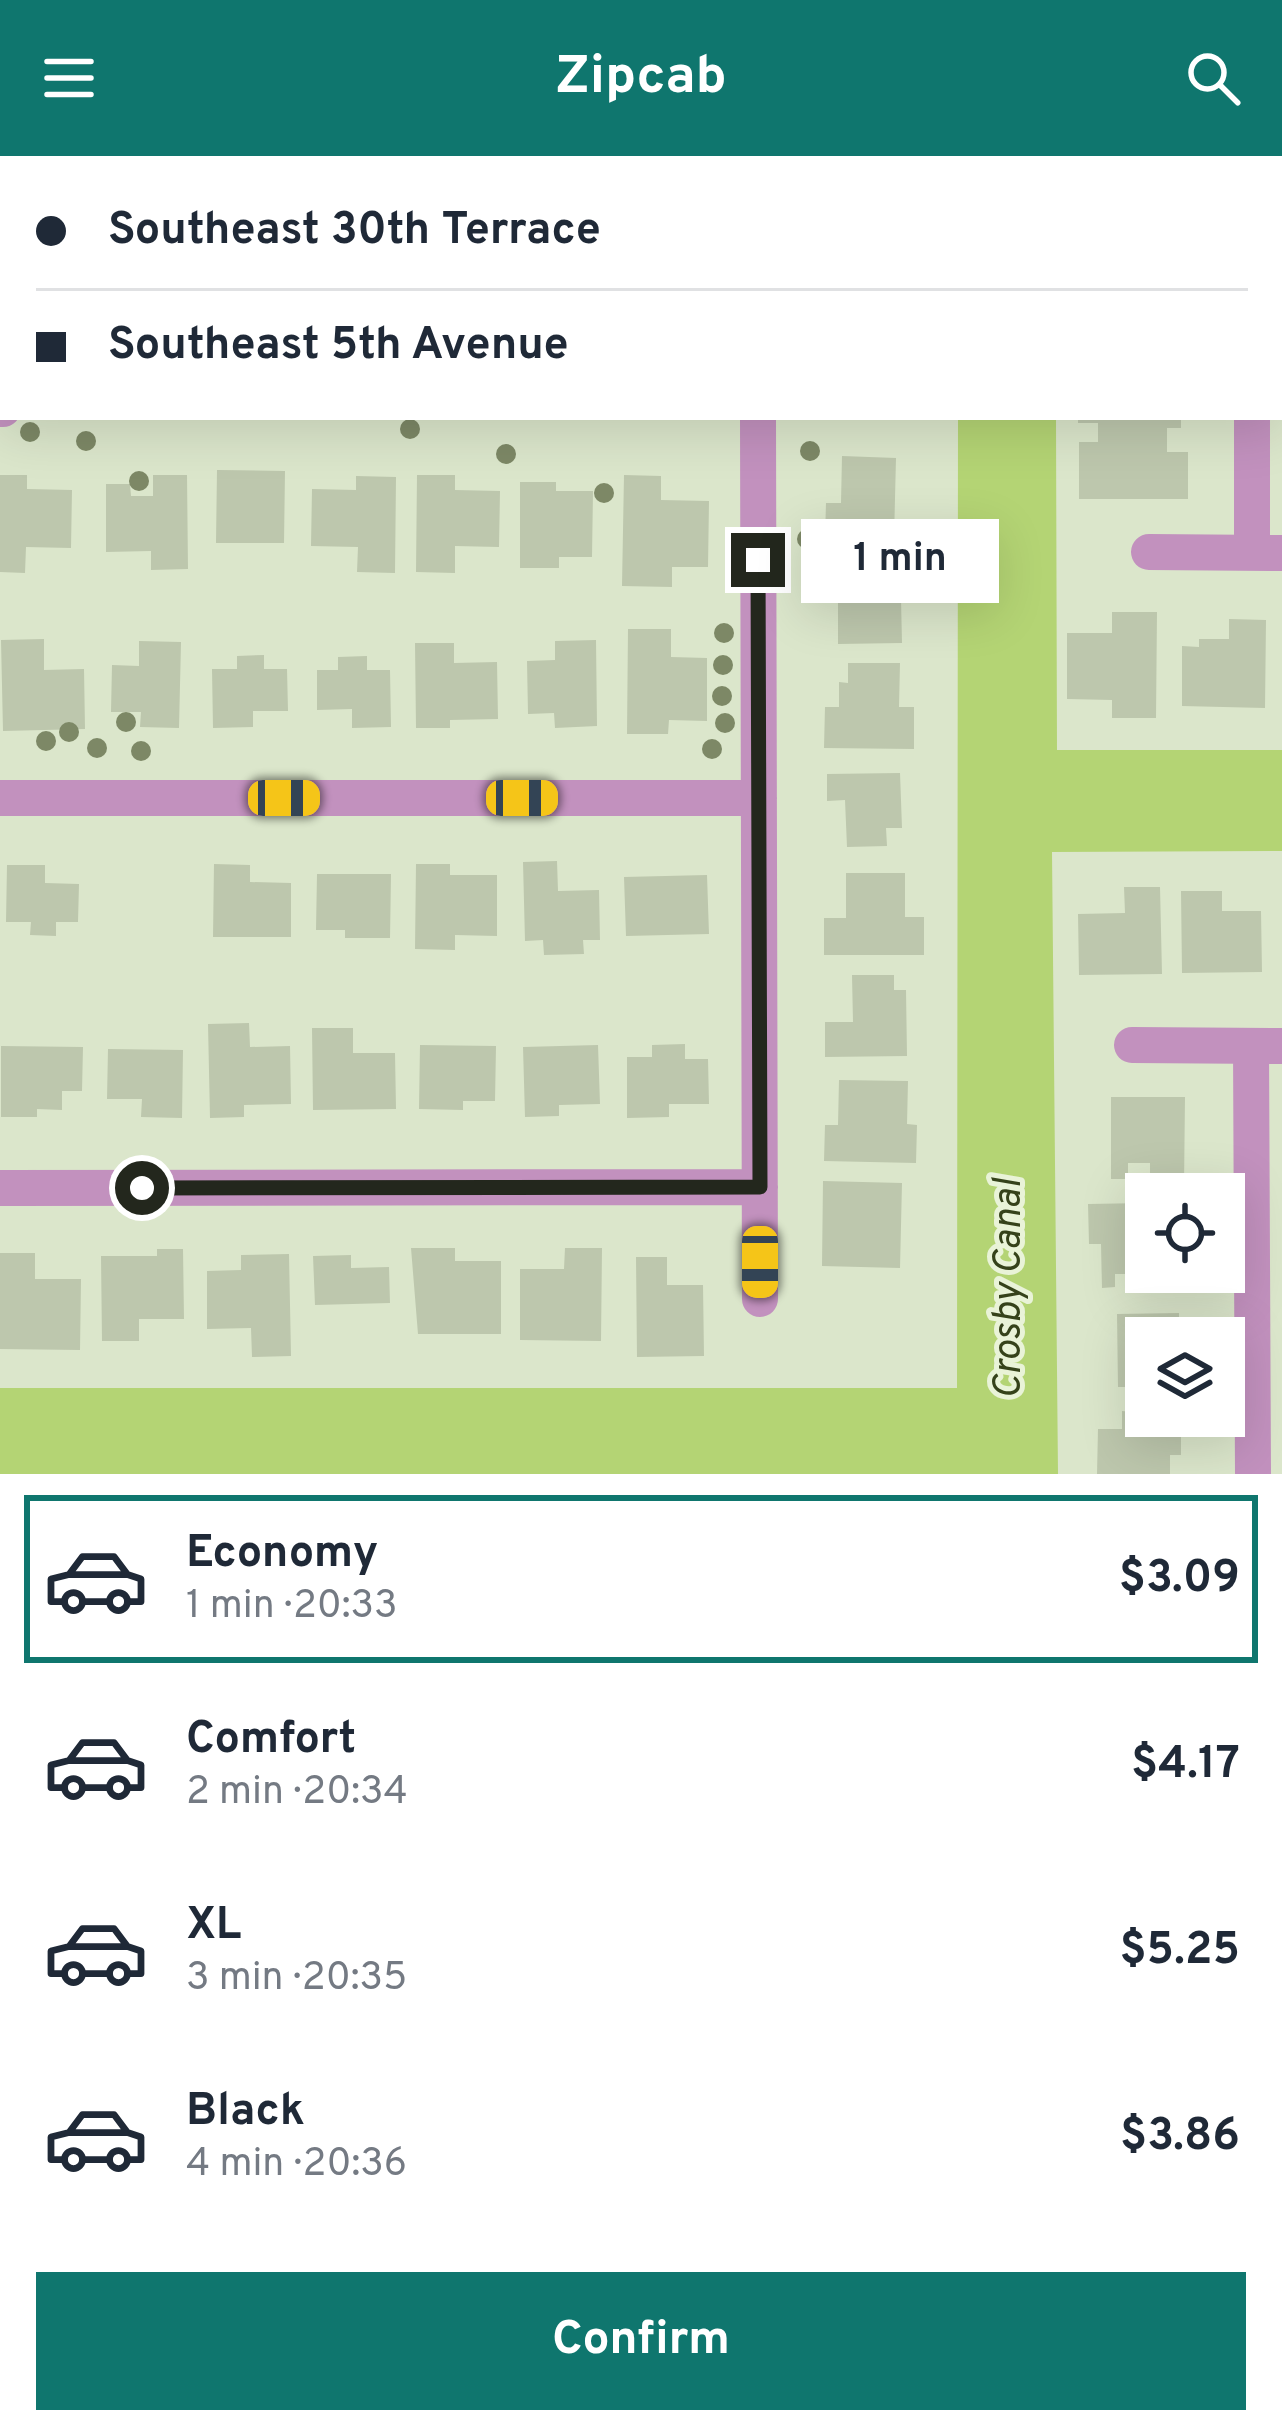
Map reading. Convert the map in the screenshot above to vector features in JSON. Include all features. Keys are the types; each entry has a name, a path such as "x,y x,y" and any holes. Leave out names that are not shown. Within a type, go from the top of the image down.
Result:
{"street":[{"path":"758,420 760,1299"},
{"path":"1149,553 1267,553 1252,420"},
{"path":"0,798 759,798"},
{"path":"1132,1045 1266,1046 1253,1474"},
{"path":"0,1188 760,1187"}],"water":[{"name":"Crosby Canal","path":"958,420 1056,420 1057,750 1282,750 1282,851 1052,852 1058,1474 0,1474 0,1388 957,1388"}],"building":[{"path":"1181,420 1181,428 1167,428 1167,452 1188,452 1188,499 1079,499 1079,442 1098,442 1098,423 1078,423"},
{"path":"842,456 896,458 894,539 825,537 826,503 841,503"},
{"path":"217,470 285,471 284,543 216,543"},
{"path":"0,475 27,475 27,489 72,490 71,548 26,547 25,573 0,572"},
{"path":"153,475 187,475 188,569 151,570 151,551 106,552 106,484 130,484 131,496 153,496"},
{"path":"417,475 455,475 455,490 500,491 499,547 455,546 455,573 416,572"},
{"path":"624,475 661,476 661,500 709,501 708,567 672,567 672,587 622,586"},
{"path":"356,476 396,477 395,573 357,572 358,547 311,546 312,489 356,490"},
{"path":"520,482 556,482 556,491 593,491 592,557 559,557 559,568 520,568"},
{"path":"911,559 912,599 901,599 902,643 838,644 838,589 819,589 819,560"},
{"path":"1112,612 1157,612 1156,718 1112,718 1112,700 1067,699 1067,633 1112,633"},
{"path":"1229,619 1266,620 1265,708 1182,706 1182,646 1199,647 1199,639 1229,639"},
{"path":"628,629 671,629 671,657 707,658 707,721 669,720 668,734 627,734"},
{"path":"44,639 44,670 84,669 85,729 3,731 1,640"},
{"path":"596,640 597,726 555,728 554,713 528,714 527,661 555,660 555,641"},
{"path":"139,641 181,642 179,728 140,727 141,712 111,712 112,665 139,666"},
{"path":"415,643 454,643 454,663 497,662 498,719 450,720 450,728 416,728"},
{"path":"264,655 264,669 287,669 288,711 253,711 253,727 213,728 212,669 237,669 237,656"},
{"path":"367,656 367,670 390,670 391,727 352,728 352,709 317,710 317,670 338,670 338,657"},
{"path":"848,663 900,663 899,707 914,707 914,749 824,748 825,707 839,707 839,682 848,683"},
{"path":"900,773 902,828 886,828 887,846 847,847 845,800 827,801 827,774"},
{"path":"557,861 558,891 599,890 600,940 583,940 584,954 544,955 543,940 525,941 523,862"},
{"path":"214,864 250,865 250,882 291,883 291,937 213,937"},
{"path":"416,864 450,864 450,875 497,875 497,936 455,935 455,950 415,949"},
{"path":"7,865 45,865 45,883 79,884 78,922 56,922 56,936 30,935 31,922 6,922"},
{"path":"846,873 905,873 905,917 924,917 924,955 824,955 824,918 846,918"},
{"path":"317,874 391,874 390,938 345,938 345,930 316,930"},
{"path":"707,875 709,934 626,936 624,877"},
{"path":"1124,887 1160,887 1162,974 1079,975 1078,914 1125,913"},
{"path":"1181,891 1222,891 1222,911 1261,911 1262,972 1182,973"},
{"path":"852,975 894,975 894,990 906,990 907,1056 825,1057 825,1022 853,1022"},
{"path":"249,1023 250,1047 290,1046 291,1104 244,1105 244,1117 210,1118 208,1024"},
{"path":"312,1028 353,1028 353,1053 395,1053 396,1109 313,1110"},
{"path":"685,1044 685,1059 708,1059 709,1104 669,1104 669,1117 627,1118 627,1057 652,1057 652,1045"},
{"path":"420,1045 496,1046 495,1101 463,1101 463,1110 419,1109"},
{"path":"598,1045 600,1104 559,1105 559,1116 525,1117 523,1047"},
{"path":"1,1046 83,1047 82,1091 62,1091 62,1110 37,1109 37,1117 1,1117"},
{"path":"108,1049 183,1050 182,1118 141,1117 142,1099 107,1099"},
{"path":"839,1080 908,1081 907,1124 917,1125 916,1163 824,1161 825,1125 838,1125"},
{"path":"1111,1097 1185,1097 1184,1173 1150,1173 1150,1163 1128,1163 1125,1179 1111,1179"},
{"path":"823,1181 902,1183 900,1268 822,1266"},
{"path":"1125,1203 1125,1274 1115,1274 1115,1287 1102,1288 1101,1244 1089,1244 1088,1204"},
{"path":"411,1248 455,1248 455,1261 501,1261 501,1334 418,1334"},
{"path":"565,1248 602,1248 601,1341 520,1340 520,1269 564,1269"},
{"path":"157,1249 183,1249 184,1319 139,1319 139,1341 102,1341 101,1256 157,1256"},
{"path":"0,1253 35,1253 35,1279 81,1279 80,1350 0,1349"},
{"path":"289,1254 291,1356 252,1357 251,1328 207,1329 207,1271 241,1270 241,1255"},
{"path":"351,1255 351,1268 389,1267 390,1303 315,1305 313,1256"},
{"path":"636,1257 667,1257 667,1285 703,1285 704,1356 637,1357"},
{"path":"1179,1313 1179,1317 1125,1317 1125,1387 1118,1387 1117,1314"},
{"path":"1122,1411 1125,1437 1181,1437 1181,1455 1170,1455 1170,1474 1097,1474 1098,1429 1122,1429"}],"route":[{"path":"142,1188 760,1187 758,560"}]}
